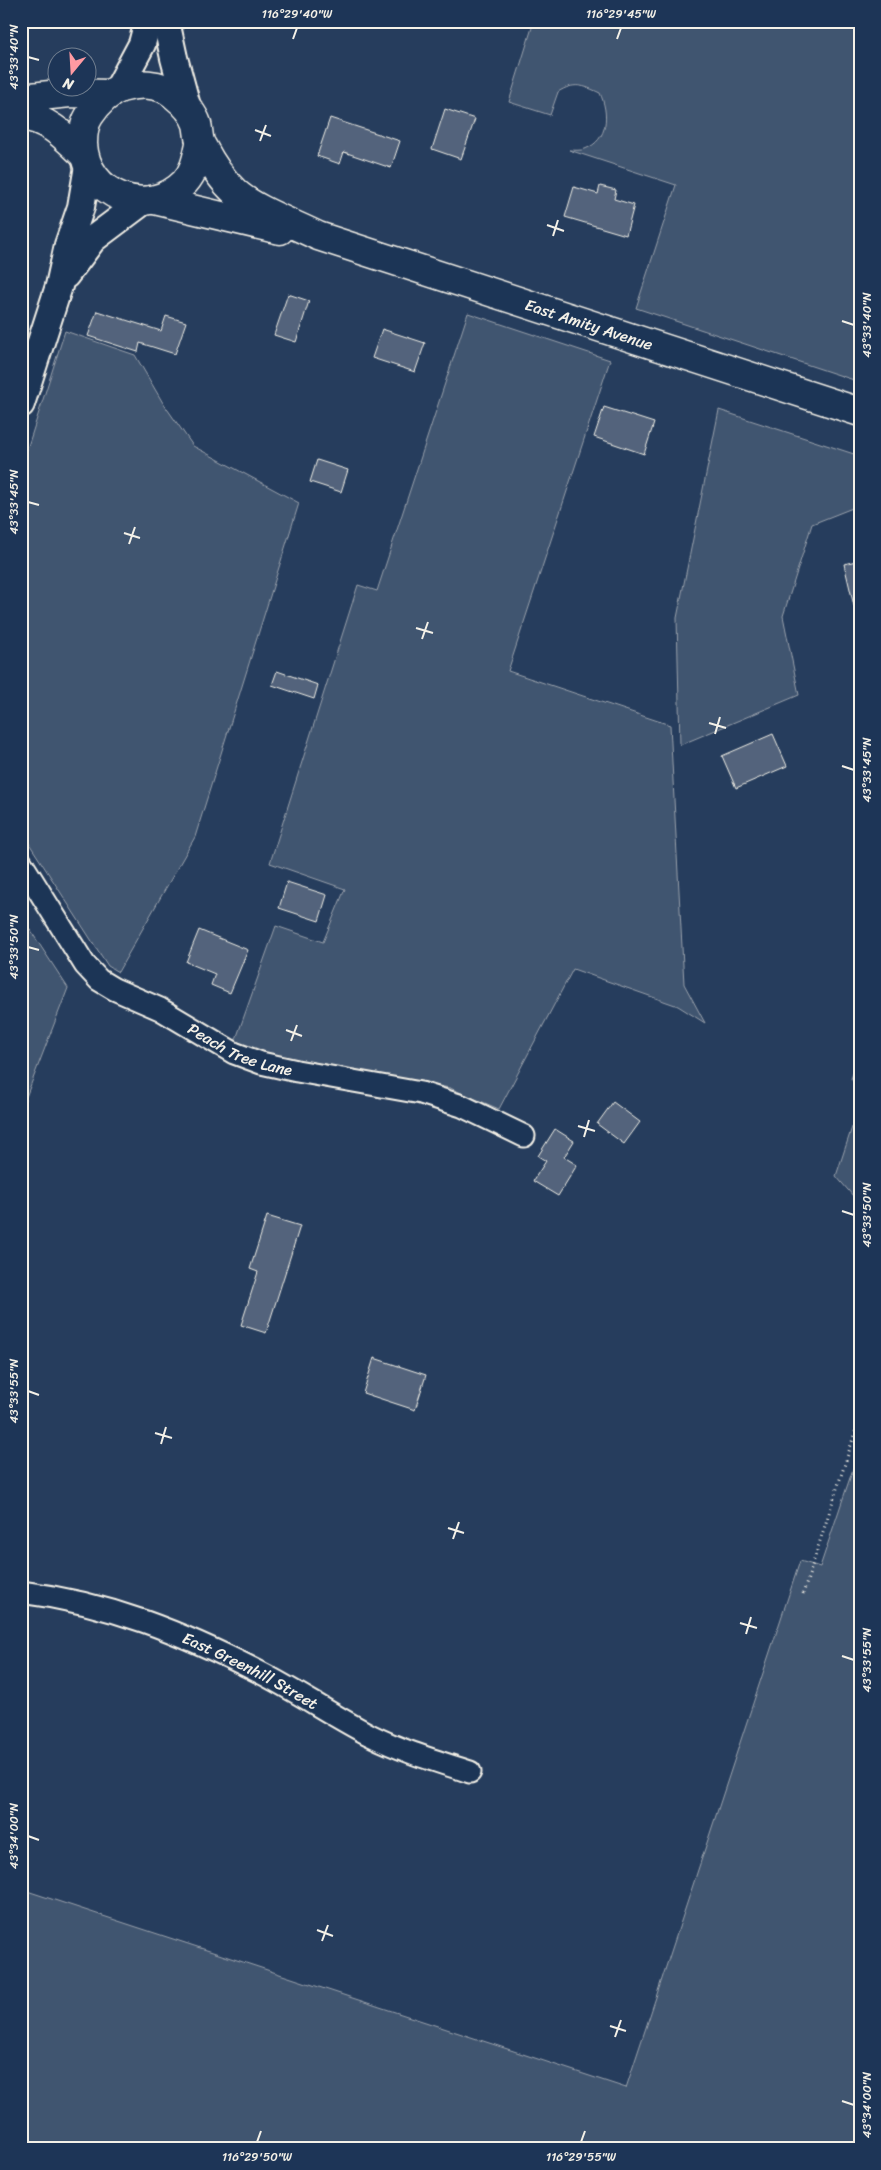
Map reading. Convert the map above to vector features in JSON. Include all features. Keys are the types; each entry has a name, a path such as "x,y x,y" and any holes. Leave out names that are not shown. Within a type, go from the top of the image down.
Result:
{"main road":[{"path":"21,116 46,123 58,130 86,160 102,186 118,196 136,201 150,200 172,193 186,181 196,163 200,144 197,124 187,106 172,93 153,85 133,84 114,92 98,103 88,118 83,136 86,160"},
{"path":"21,98 70,93 114,92"},
{"name":"East Amity Avenue","path":"200,144 220,176 236,193 254,206 318,236 860,412"},
{"name":"East Amity Avenue","path":"150,200 277,230 318,236"}],"street":[{"path":"114,92 142,44 148,21"},
{"path":"166,21 187,106"},
{"path":"21,404 81,207 86,160"},
{"path":"58,286 93,239 150,200"},
{"name":"Peach Tree Lane","path":"21,862 85,965 100,980 114,989 160,1008 234,1053 261,1063 422,1093 462,1106 524,1136"},
{"name":"East Greenhill Street","path":"21,1592 61,1597 128,1614 191,1639 262,1674 370,1735 407,1751 470,1772"}],"path":[{"path":"803,1594 860,1417"}],"shaded area":[{"path":"534,21 860,21 860,382 636,308 676,185 569,150 585,149 593,145 603,133 606,117 600,93 579,86 564,89 558,92 550,115 509,102"},
{"path":"468,313 610,360 508,671 670,725 684,984 705,1023 678,1006 573,969 499,1109 450,1088 272,1056 235,1042 276,926 323,942 345,889 270,863 358,585 377,591"},
{"path":"65,331 135,355 163,403 193,446 299,503 195,837 118,972 108,966 21,831 21,468"},
{"path":"719,410 860,456 860,505 812,524 783,616 799,695 680,745 677,618"},
{"path":"21,916 68,988 21,1110"},
{"path":"860,1052 860,1089 851,1079"},
{"path":"860,1103 860,1204 836,1176"},
{"path":"860,1448 860,2149 21,2149 21,1889 626,2088 800,1561 820,1567"}],"building":[{"path":"445,109 475,119 461,159 432,149"},
{"path":"330,118 400,141 391,168 344,152 340,164 317,156"},
{"path":"600,186 616,190 614,199 634,205 626,235 565,217 574,187 598,194"},
{"path":"288,294 309,301 296,342 274,335"},
{"path":"97,311 161,331 166,316 186,322 175,354 140,343 138,352 88,336"},
{"path":"382,329 425,343 415,372 372,358"},
{"path":"604,407 654,423 644,454 594,437"},
{"path":"317,460 348,470 341,492 310,482"},
{"path":"860,560 860,606 854,606 844,564"},
{"path":"277,671 318,685 314,699 272,685"},
{"path":"773,734 787,766 736,788 722,756"},
{"path":"287,882 327,895 319,921 279,908"},
{"path":"199,930 248,950 230,993 211,985 215,974 186,962"},
{"path":"613,1102 640,1122 624,1144 597,1124"},
{"path":"555,1129 574,1141 564,1157 577,1165 558,1196 533,1181 546,1161 538,1156"},
{"path":"267,1216 300,1226 266,1333 241,1325 258,1272 250,1269"},
{"path":"374,1358 426,1375 415,1410 363,1393"}]}
